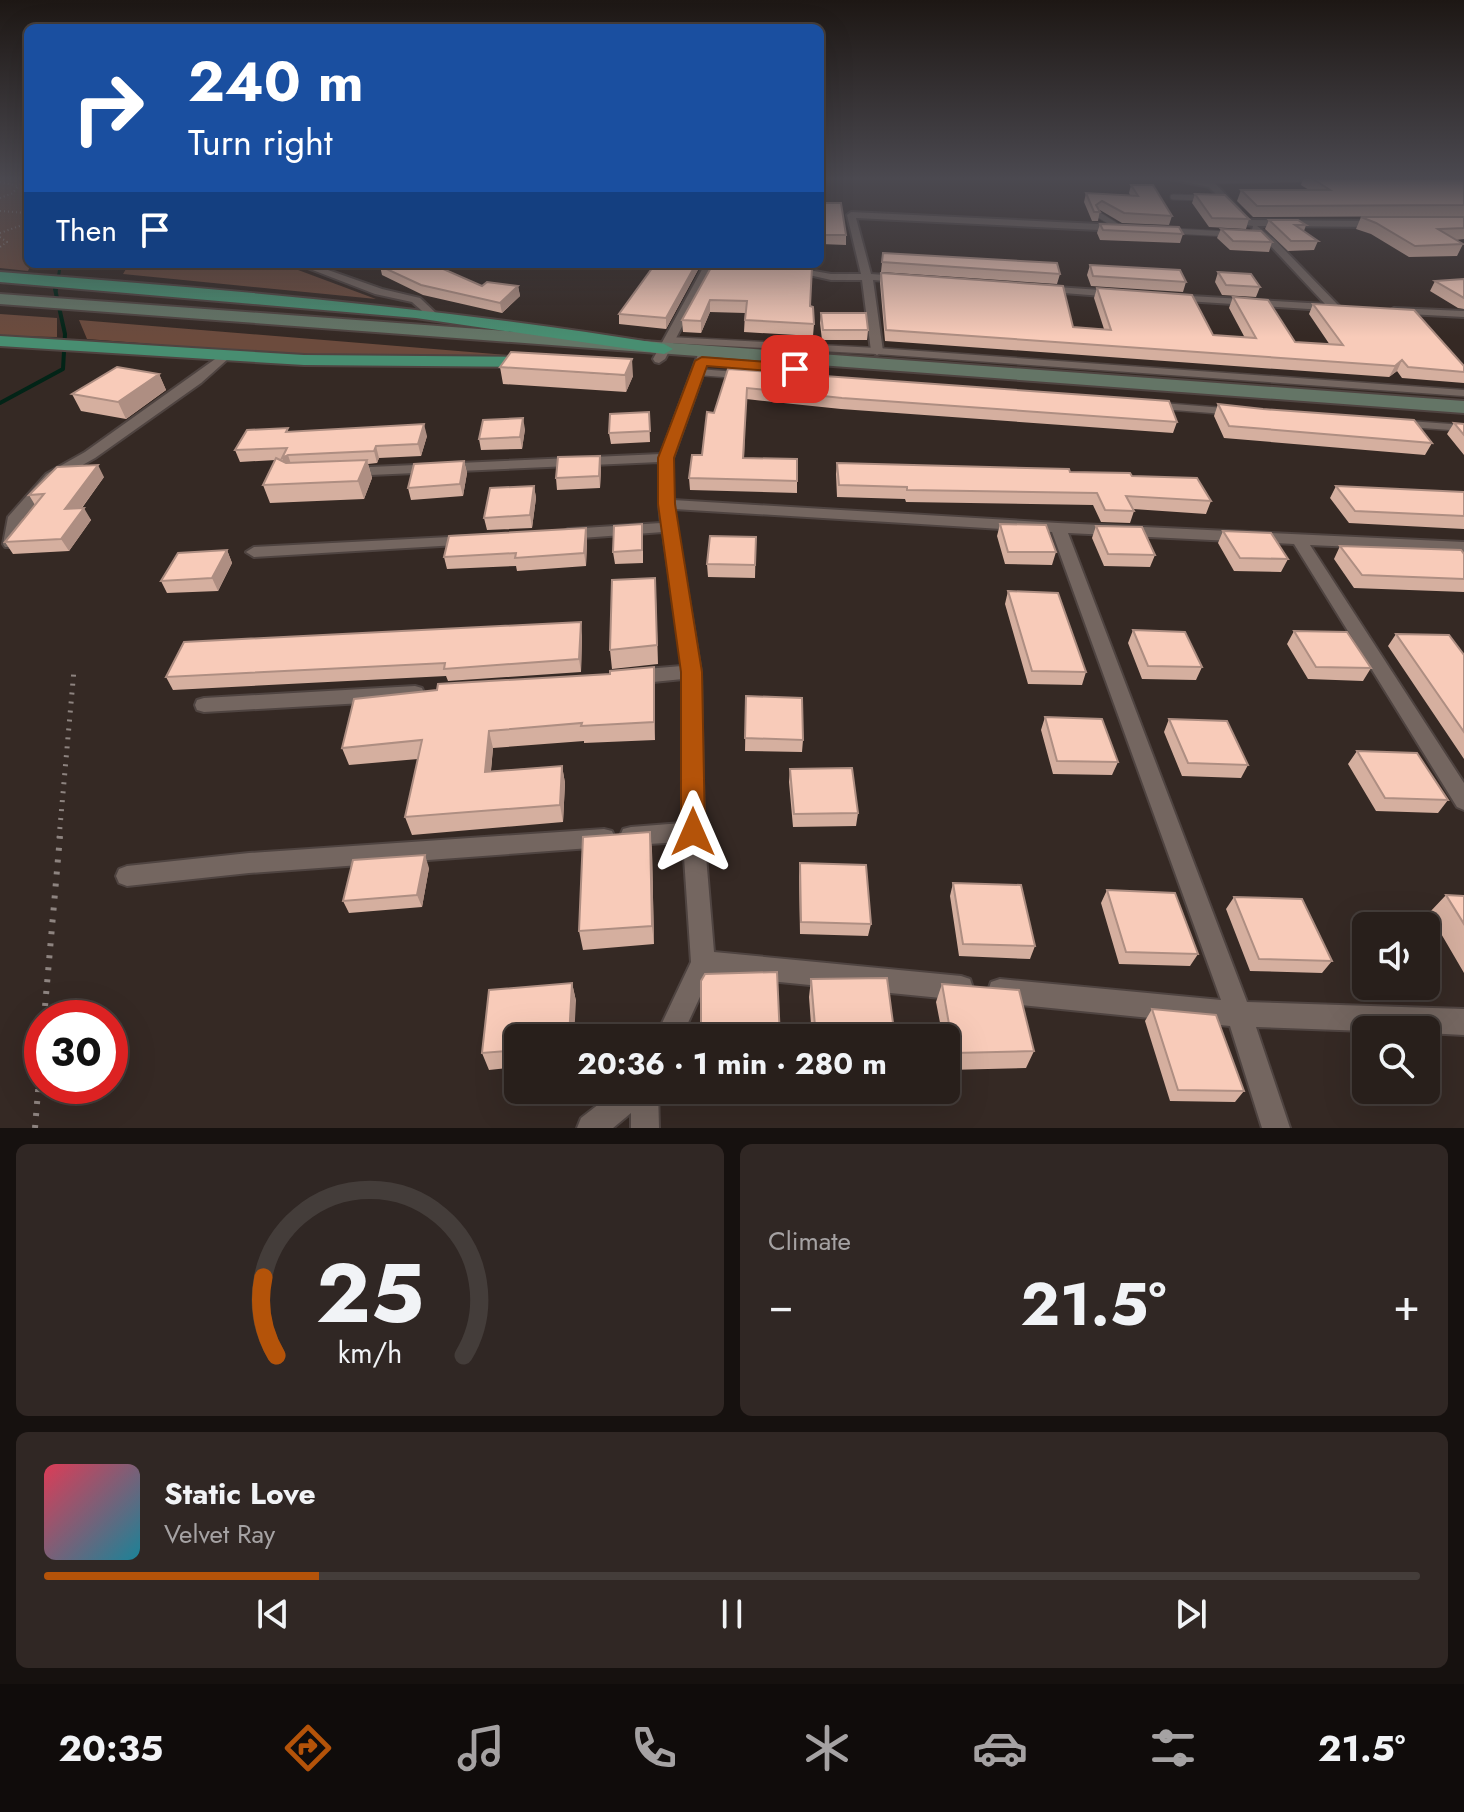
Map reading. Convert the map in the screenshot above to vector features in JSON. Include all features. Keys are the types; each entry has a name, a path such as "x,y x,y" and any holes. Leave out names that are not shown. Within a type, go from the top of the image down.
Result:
{"highway":[{"path":"0,277 310,301 568,332 664,349"},
{"path":"0,341 344,361 555,362"},
{"path":"584,361 664,349"}],"main road":[{"path":"0,299 28,307"},
{"path":"0,310 28,307 664,349 702,362 1464,416"},
{"path":"702,362 1464,407"}],"street":[{"path":"855,232 867,277 877,351"},
{"path":"1260,232 1336,309"},
{"path":"313,268 379,292 416,300 434,316"},
{"path":"664,349 713,268"},
{"path":"774,268 831,277 914,280"},
{"path":"1024,288 1133,295"},
{"path":"1164,297 1352,309"},
{"path":"1384,310 1464,314"},
{"path":"11,544 16,517 51,477 90,455 197,380 225,356"},
{"path":"675,1024 703,963 693,832 692,672 666,504 666,458 702,362"},
{"path":"339,472 666,458"},
{"path":"666,504 1058,528 1464,547"},
{"path":"546,535 670,527"},
{"path":"1058,528 1239,1014 1276,1128"},
{"path":"1299,539 1464,801"},
{"path":"254,552 484,540"},
{"path":"616,679 692,672"},
{"path":"204,705 431,693"},
{"path":"127,876 249,863 693,832"},
{"path":"703,963 1239,1014 1464,1022"},
{"path":"591,1128 621,1104"},
{"path":"645,1104 645,1128"}],"lane":[{"path":"1180,232 1236,234"},
{"path":"1250,235 1264,235"},
{"path":"664,349 877,351 1464,393"},
{"path":"702,362 745,375"},
{"path":"1151,405 1229,411"},
{"path":"1401,424 1464,428"}],"path":[{"path":"0,235 7,242 0,247"},
{"path":"46,1000 74,670"},
{"path":"35,1128 37,1104"}],"shaded area":[{"path":"0,232 24,232 24,268 29,268 28,271 0,268"},
{"path":"127,268 293,268 376,299 123,274"},
{"path":"0,314 57,318 57,337 0,336"},
{"path":"79,320 555,359 269,353 87,339"}],"building":[{"path":"824,232 845,232 846,235 824,235"},
{"path":"1136,232 1182,232 1183,234"},
{"path":"1224,232 1262,232 1272,242 1233,241"},
{"path":"1281,232 1305,232 1318,241 1291,241"},
{"path":"1391,232 1442,232 1463,244 1415,246"},
{"path":"883,253 1057,263 1060,274 882,262"},
{"path":"1090,265 1180,270 1186,282 1093,276"},
{"path":"384,268 441,268 482,286 487,282 518,286 500,303 421,285"},
{"path":"652,268 694,268 666,318 619,314"},
{"path":"711,268 812,268 810,306 813,307 814,324 745,320 747,301 710,300 701,321 682,320"},
{"path":"1218,272 1251,274 1260,287 1226,285"},
{"path":"881,273 1063,286 1073,327 1111,330 1097,288 1192,295 1213,335 1256,338 1233,297 1268,300 1295,342 1343,345 1313,304 1414,310 1464,366 1464,372 1408,367 1402,360 1395,366 886,330"},
{"path":"1464,279 1464,298 1435,281"},
{"path":"821,313 866,313 868,330 823,330"},
{"path":"511,352 632,359 625,375 500,367"},
{"path":"117,367 159,374 118,402 72,394"},
{"path":"728,369 1169,401 1177,422 842,398 747,388 743,458 797,459 797,481 689,478 692,455 702,455 707,412 714,413"},
{"path":"1218,404 1414,420 1432,443 1229,426"},
{"path":"649,412 650,431 609,433 610,414"},
{"path":"523,418 520,437 479,439 483,420"},
{"path":"1454,423 1464,424 1464,435"},
{"path":"424,424 418,444 376,446 374,451 288,455 282,458 287,448 235,450 247,430 288,428 286,432"},
{"path":"600,456 599,476 556,478 558,457"},
{"path":"276,458 286,463 367,460 358,481 263,485"},
{"path":"464,461 460,484 408,488 414,464"},
{"path":"837,463 1069,469 1070,472 1197,478 1211,501 1126,496 1134,511 1105,510 1097,493 907,490 907,487 839,485"},
{"path":"98,465 65,509 84,508 61,539 5,542 44,494 29,495 57,467"},
{"path":"534,486 530,515 484,518 490,488"},
{"path":"1336,486 1464,492 1464,516 1355,511"},
{"path":"642,524 642,550 613,552 614,526"},
{"path":"1000,524 1046,525 1056,552 1008,552"},
{"path":"1096,526 1142,527 1155,555 1108,554"},
{"path":"586,528 584,553 515,558 516,553 444,557 449,536"},
{"path":"1223,531 1271,533 1288,559 1240,558"},
{"path":"710,536 756,537 755,565 707,564"},
{"path":"1340,546 1461,550 1464,554 1464,579 1362,575"},
{"path":"227,550 212,578 161,581 178,553"},
{"path":"655,578 657,645 610,650 612,580"},
{"path":"1008,591 1058,593 1086,672 1032,671"},
{"path":"581,622 579,659 444,669 445,663 166,677 184,642"},
{"path":"1133,630 1185,632 1202,667 1148,666"},
{"path":"1294,631 1347,632 1371,668 1316,667"},
{"path":"1396,634 1449,635 1464,655 1464,732"},
{"path":"654,667 654,722 581,726 582,723 489,731 485,772 562,766 560,805 405,817 422,740 342,748 354,699 437,690 438,684 610,674 610,671"},
{"path":"746,696 802,698 803,740 745,738"},
{"path":"1045,717 1102,719 1118,762 1057,761"},
{"path":"1169,719 1227,721 1248,765 1188,763"},
{"path":"1357,751 1417,753 1448,800 1385,798"},
{"path":"852,768 858,813 794,814 790,769"},
{"path":"650,832 652,926 579,931 583,837"},
{"path":"425,855 417,895 343,901 353,860"},
{"path":"800,863 866,865 871,924 801,922"},
{"path":"953,883 1021,885 1035,946 963,944"},
{"path":"1107,890 1175,893 1198,954 1126,952"},
{"path":"1446,895 1464,896 1464,924"},
{"path":"1234,897 1302,899 1332,961 1259,959"},
{"path":"777,972 779,1024 701,1024 701,981 705,974"},
{"path":"887,978 893,1024 815,1024 811,979"},
{"path":"572,983 570,1024 504,1024 504,1051 482,1053 489,990"},
{"path":"942,984 1019,990 1034,1051 960,1053 960,1024 949,1024"},
{"path":"1152,1009 1216,1015 1244,1091 1178,1090"}],"waterway":[{"path":"56,291 60,268"},
{"path":"0,403 63,369 65,334 55,289"}],"route":[{"path":"693,832 692,672 666,504 666,458 702,361 795,369"}]}
